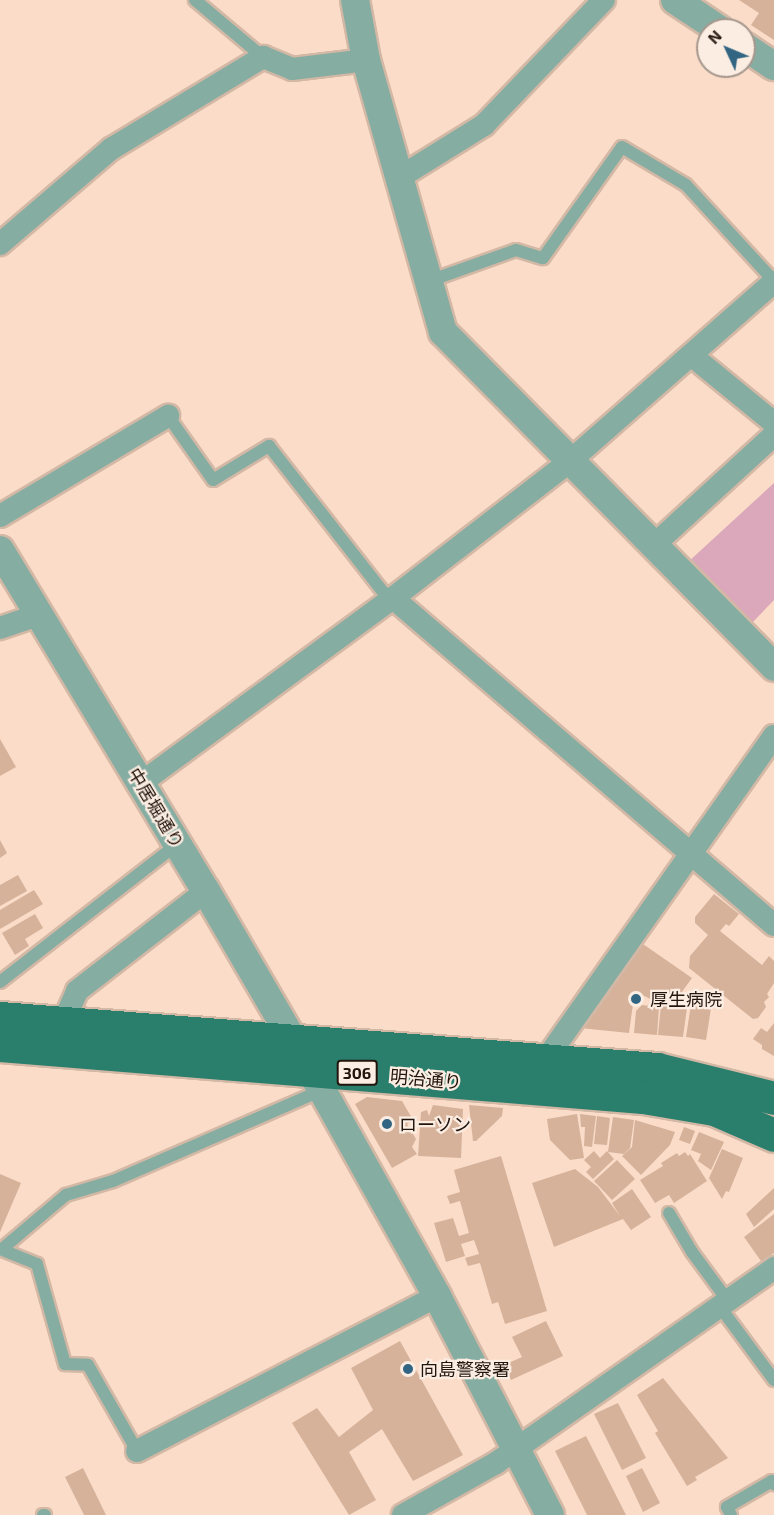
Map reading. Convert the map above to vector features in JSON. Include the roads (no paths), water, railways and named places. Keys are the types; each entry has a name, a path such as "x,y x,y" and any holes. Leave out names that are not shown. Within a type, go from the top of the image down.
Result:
{"main road":[{"name":"明治通り","path":"0,1018 63,1023 308,1067 544,1062 657,1069 774,1098"},
{"name":"明治通り","path":"0,1045 308,1067 643,1097 714,1109 774,1135"}],"street":[{"path":"355,0 366,60 443,332 774,667"},
{"path":"400,177 483,125 604,0"},
{"path":"675,0 702,18"},
{"path":"756,54 774,66"},
{"path":"0,244 111,149 263,57 292,69 366,60"},
{"path":"141,783 393,598 570,461 774,282"},
{"path":"691,355 774,423"},
{"path":"0,516 168,416"},
{"path":"654,545 774,435"},
{"name":"中居堀通り","path":"0,550 206,891 308,1067 437,1296 550,1515"},
{"path":"393,598 774,925"},
{"path":"0,627 38,615"},
{"path":"544,1062 774,736"},
{"path":"63,1023 76,991 206,891"},
{"path":"403,1515 496,1463 774,1268"},
{"path":"136,1451 437,1296"}],"lane":[{"path":"195,0 263,57"},
{"path":"429,281 516,250 543,258 622,147 686,185 774,282"},
{"path":"168,416 213,480 269,446 383,592 393,598"},
{"path":"0,982 177,844"},
{"path":"136,1451 88,1365 65,1364 37,1264 1,1249 66,1195 113,1180 308,1067"},
{"path":"669,1213 724,1304 774,1380"},
{"path":"731,1515 727,1507 772,1481 774,1484"}],"place":[{"name":"厚生病院","path":"636,999"},
{"name":"ローソン","path":"387,1124"},
{"name":"向島警察署","path":"408,1369"}]}
